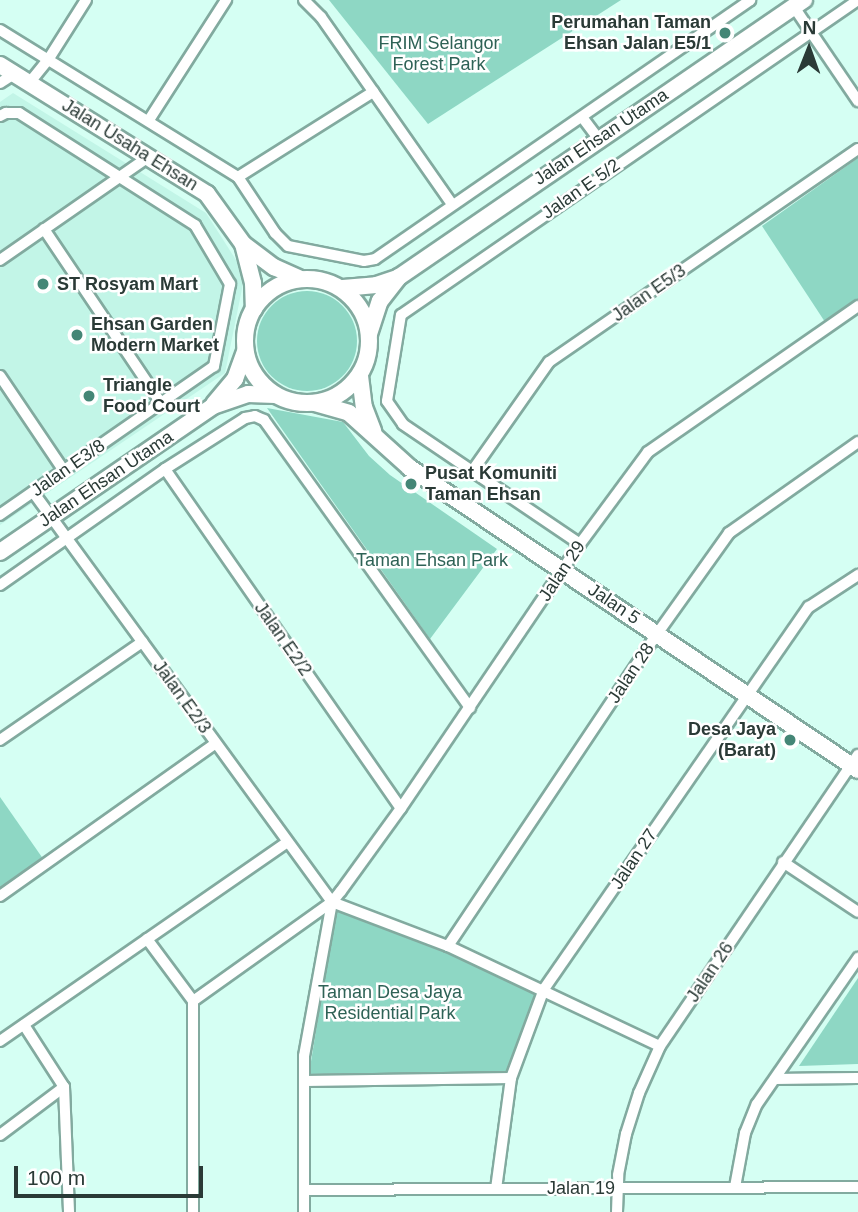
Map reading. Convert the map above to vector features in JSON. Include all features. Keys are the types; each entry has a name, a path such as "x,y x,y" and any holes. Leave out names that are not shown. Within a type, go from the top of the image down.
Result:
{"street":[{"path":"30,82 48,60 86,0"},
{"path":"149,120 226,0"},
{"path":"304,0 314,8 452,204"},
{"path":"0,30 238,177 275,233 288,246 352,260 375,258 750,0"},
{"name":"Jalan E 5/2","path":"474,470 403,424 387,401 401,315 858,0"},
{"path":"799,3 811,32 858,101"},
{"name":"Jalan Ehsan Utama","path":"369,334 380,301 400,277 598,138 799,3"},
{"name":"Jalan Usaha Ehsan","path":"4,74 30,82 207,194 243,244 264,261 299,278"},
{"path":"238,177 373,92"},
{"name":"Jalan E3/8","path":"0,116 19,113 122,176 195,225 230,284 214,366 0,515"},
{"path":"582,117 598,138"},
{"name":"Jalan E5/3","path":"474,470 549,362 858,149"},
{"path":"0,260 148,157"},
{"path":"44,229 161,403"},
{"name":"Jalan Usaha Ehsan","path":"243,244 253,283 254,309"},
{"name":"Jalan Ehsan Utama","path":"343,288 376,285 400,277"},
{"path":"299,278 343,288 358,303 369,334 360,376 342,393 316,403 281,398 257,378 245,349 246,328 254,309 277,287 299,278"},
{"name":"Jalan 29","path":"332,902 401,808 580,544 649,452 858,306"},
{"name":"Jalan Ehsan Utama","path":"213,406 235,379 245,349"},
{"path":"0,376 64,471"},
{"name":"Jalan 5","path":"360,376 364,407 374,433"},
{"name":"Jalan Ehsan Utama","path":"0,552 213,406 248,394 271,392 281,398"},
{"name":"Jalan 5","path":"316,403 340,408 374,433 410,468 856,764"},
{"path":"0,585 165,469 245,418 255,416 264,420 470,708"},
{"name":"Jalan 28","path":"448,946 657,634 730,533 858,442"},
{"name":"Jalan E2/2","path":"165,469 401,808"},
{"path":"474,470 580,544"},
{"name":"Jalan E2/3","path":"33,492 332,902"},
{"name":"Jalan 27","path":"496,1189 511,1078 544,989 809,607 858,575"},
{"path":"0,740 142,642"},
{"path":"0,896 215,744"},
{"name":"Jalan 26","path":"617,1212 617,1188 626,1134 639,1093 660,1046 783,862 856,764"},
{"path":"0,1041 287,842"},
{"path":"783,862 858,912"},
{"path":"332,902 448,946 660,1046"},
{"path":"193,1001 332,902"},
{"path":"304,1212 307,1031 332,902"},
{"path":"147,939 193,1001 193,1212"},
{"path":"735,1188 745,1133 757,1104 858,958"},
{"path":"24,1025 64,1087 69,1212"},
{"path":"305,1081 511,1078"},
{"path":"775,1079 858,1078"},
{"path":"0,1135 64,1087"},
{"name":"Jalan 19","path":"304,1190 858,1187"}],"shaded area":[{"path":"13,93 206,213 245,274 225,373 0,525 0,102"}],"green space":[{"name":"FRIM Selangor Forest Park","path":"329,0 621,0 428,124"},
{"path":"858,158 858,299 825,322 762,226"},
{"path":"307,291 326,295 342,306 353,322 357,341 353,360 342,376 326,387 307,391 288,387 272,376 261,360 257,341 261,322 272,306 288,295"},
{"name":"Taman Ehsan Park","path":"267,408 343,422 369,456 390,475 497,549 430,639"},
{"path":"0,797 46,863 0,896"},
{"name":"Taman Desa Jaya Residential Park","path":"336,906 538,991 506,1072 309,1074"},
{"path":"858,978 858,1064 799,1066"}],"place":[{"name":"Perumahan Taman Ehsan Jalan E5/1","path":"725,33"},
{"name":"ST Rosyam Mart","path":"43,284"},
{"name":"Ehsan Garden Modern Market","path":"77,335"},
{"name":"Triangle Food Court","path":"89,396"},
{"name":"Pusat Komuniti Taman Ehsan","path":"411,484"},
{"name":"Desa Jaya (Barat)","path":"790,740"}]}
